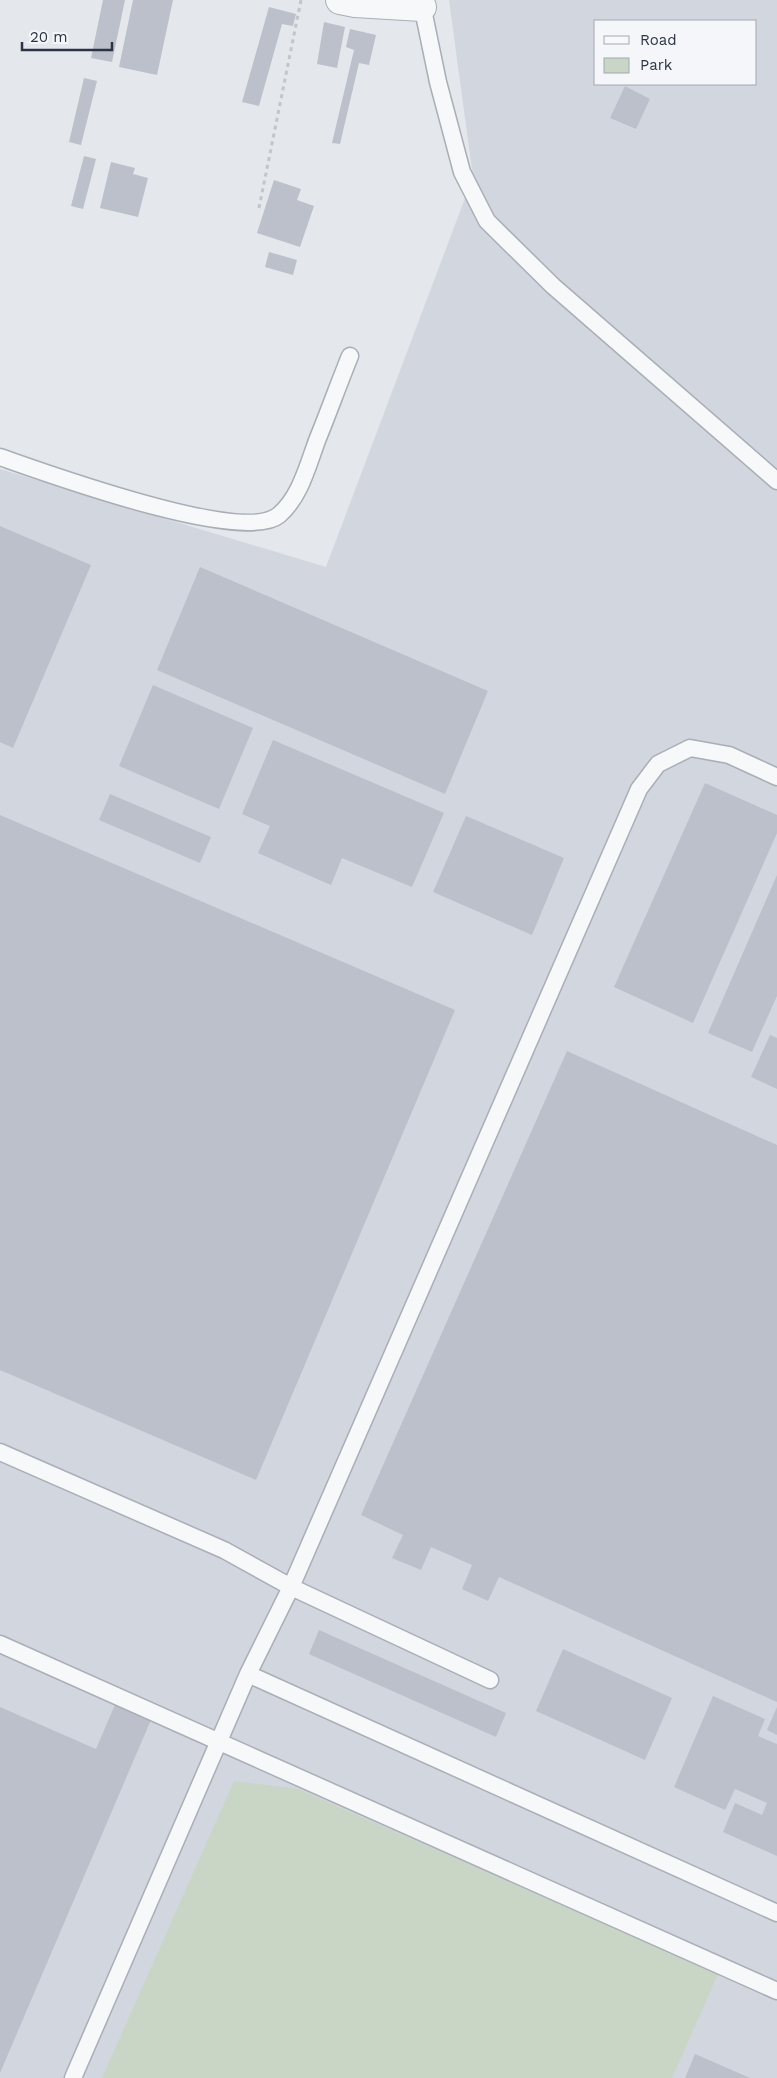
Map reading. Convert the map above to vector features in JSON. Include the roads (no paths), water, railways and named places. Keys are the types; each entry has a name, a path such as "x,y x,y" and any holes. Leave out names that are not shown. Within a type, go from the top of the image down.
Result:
{"street":[{"path":"340,0 355,3 422,4"}],"lane":[{"path":"422,4 438,82 462,172 487,222 553,286 777,481"},
{"path":"0,457 120,498 218,520 259,522 278,516 298,491 350,356"},
{"path":"73,2078 248,1674 291,1587 639,789 658,764 690,748 729,756 777,777"},
{"path":"0,1452 224,1550 291,1587 490,1680"},
{"path":"0,1644 777,1991"},
{"path":"248,1674 777,1913"}]}
